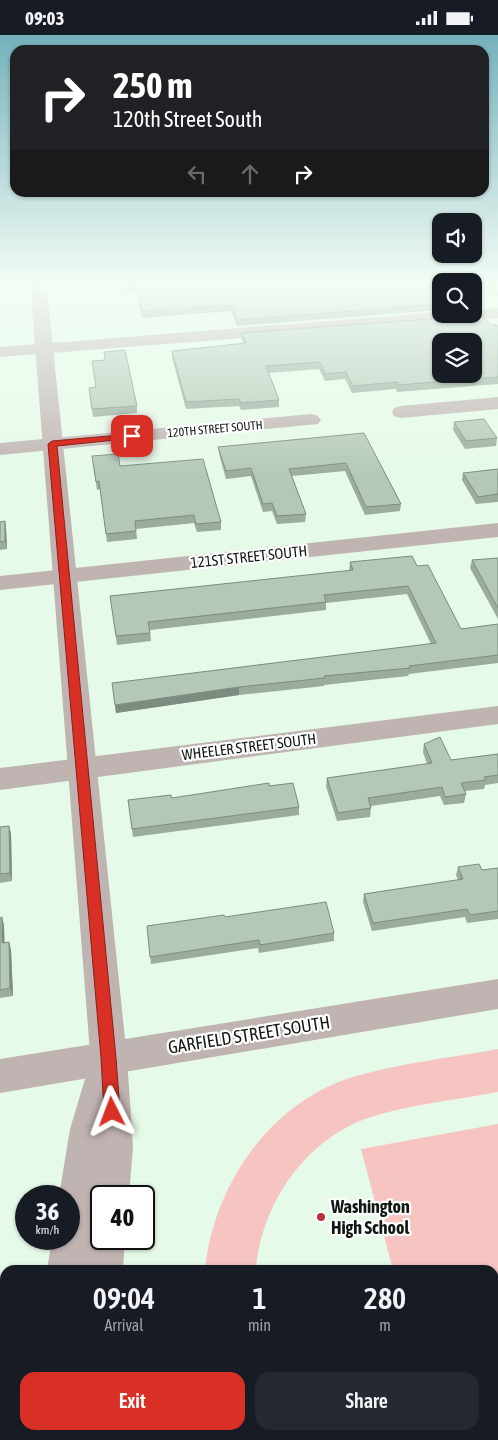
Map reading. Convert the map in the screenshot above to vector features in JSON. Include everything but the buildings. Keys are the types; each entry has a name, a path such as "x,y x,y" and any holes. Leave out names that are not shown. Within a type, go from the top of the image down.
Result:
{"street":[{"path":"0,352 63,347"},
{"path":"44,348 109,1058 114,1147 110,1185"},
{"path":"401,412 498,403"},
{"name":"120TH STREET SOUTH","path":"0,449 311,420"},
{"name":"121ST STREET SOUTH","path":"0,583 498,530"},
{"name":"WHEELER STREET SOUTH","path":"0,779 498,715"},
{"name":"GARFIELD STREET SOUTH","path":"0,1076 498,994"},
{"path":"69,1265 89,1129 109,1058"},
{"path":"102,1265 104,1250"}],"shaded area":[{"path":"498,1049 498,1092 402,1109 371,1117 348,1127 326,1140 307,1157 277,1198 267,1221 257,1265 206,1265 210,1239 220,1208 233,1179 251,1151 272,1127 296,1106 323,1089 353,1077 407,1064"},
{"path":"498,1124 498,1265 392,1265 361,1149"}],"place":[{"name":"Washington High School","path":"321,1217"}],"route":[{"path":"112,1112 109,1058 52,444 132,436"}]}
